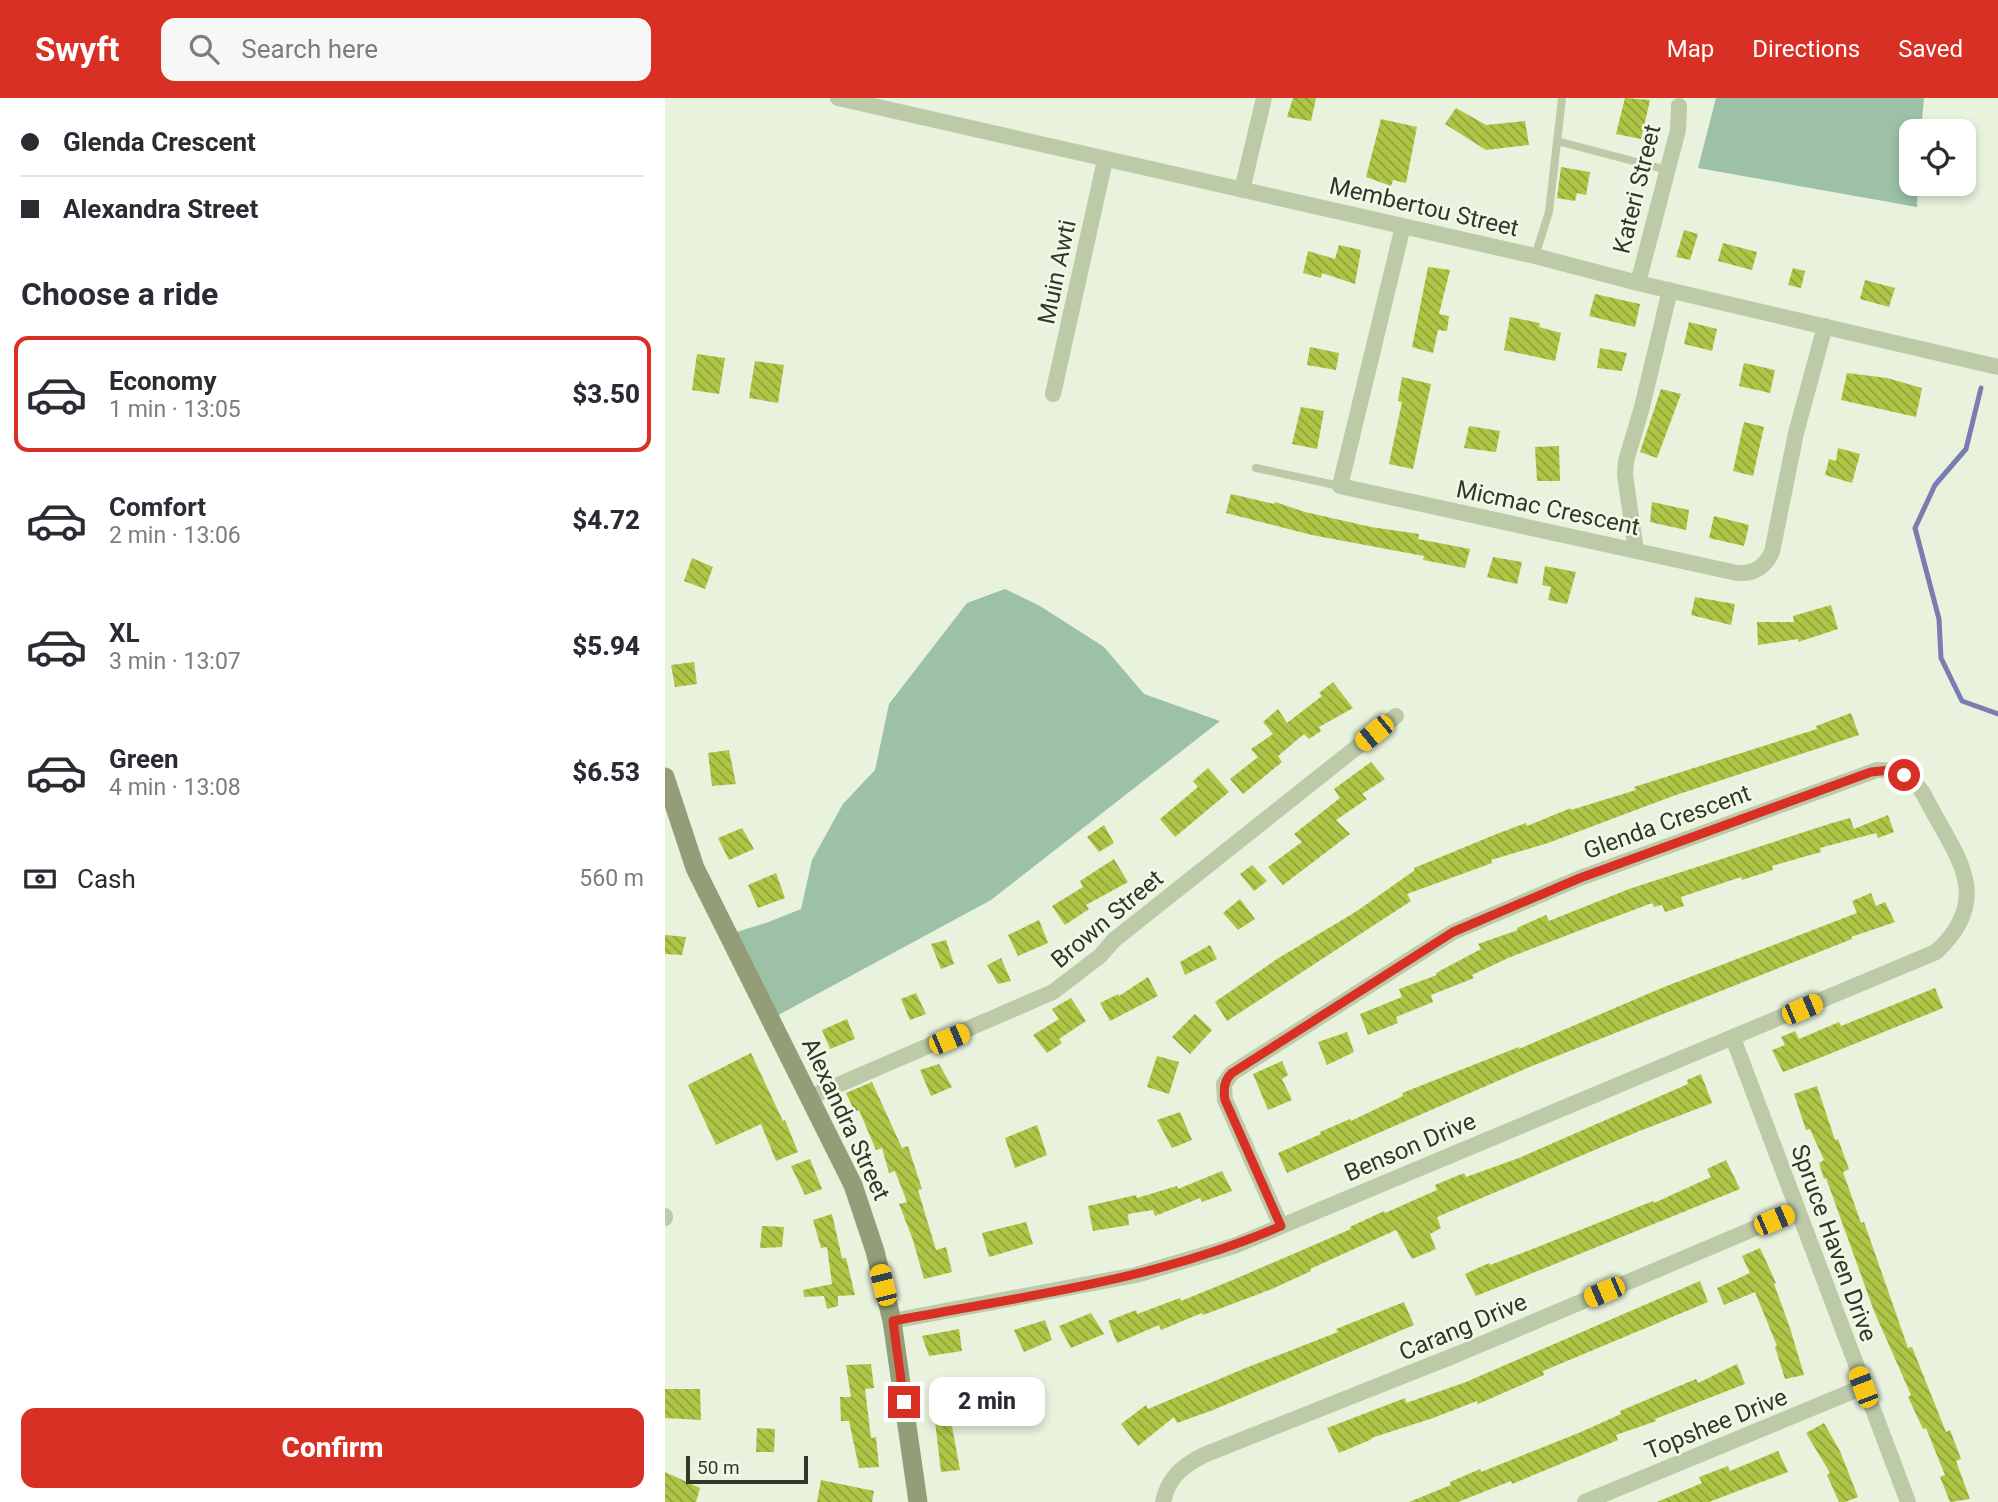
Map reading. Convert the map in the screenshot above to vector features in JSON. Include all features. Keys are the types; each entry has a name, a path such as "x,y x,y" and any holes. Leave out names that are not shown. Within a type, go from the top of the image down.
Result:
{"main road":[{"name":"Alexandra Street","path":"665,777 695,868 853,1185 875,1251 893,1321 918,1502"}],"street":[{"name":"Membertou Street","path":"838,98 1535,256 1637,283 1998,367"},
{"path":"1242,190 1264,98"},
{"name":"Kateri Street","path":"1637,283 1678,130 1679,106"},
{"name":"Muin Awti","path":"1053,394 1105,160"},
{"path":"1340,486 1403,226"},
{"path":"1636,551 1625,475 1626,461 1670,290"},
{"name":"Micmac Crescent","path":"1340,486 1737,573 1752,572 1764,565 1772,552 1796,433 1825,326"},
{"name":"Brown Street","path":"810,1097 1053,992 1100,956 1114,940 1396,716"},
{"name":"Glenda Crescent","path":"1281,1226 1225,1100 1224,1090 1228,1076 1435,941 1564,884 1871,772 1890,770 1909,778 1923,793 1964,870 1968,885 1966,906 1957,928 1944,944 1927,956"},
{"name":"Benson Drive","path":"893,1321 1136,1275 1226,1249 1927,956"},
{"name":"Spruce Haven Drive","path":"1733,1038 1908,1502"},
{"name":"Carang Drive","path":"1163,1502 1166,1489 1175,1475 1184,1466 1204,1455 1458,1354 1798,1210"},
{"name":"Topshee Drive","path":"1585,1502 1863,1387"}],"lane":[{"path":"1535,256 1549,212 1562,98"},
{"path":"1557,141 1667,170"},
{"path":"1256,467 1340,486"}],"green space":[{"path":"1716,98 1924,98 1922,119 1899,119 1899,196 1917,196 1917,207 1698,168"},
{"path":"1005,589 1040,606 1104,647 1144,694 1220,721 991,900 771,1019 727,935 801,909 812,860 843,804 875,770 889,704 967,603"}],"building":[{"path":"1293,98 1316,98 1311,121 1287,117"},
{"path":"1625,98 1650,100 1641,139 1616,134"},
{"path":"1456,108 1486,125 1525,121 1529,145 1486,150 1445,124"},
{"path":"1381,119 1417,127 1406,183 1393,180 1391,186 1366,177"},
{"path":"1561,167 1590,172 1586,195 1577,193 1575,201 1557,198"},
{"path":"1684,230 1698,234 1690,260 1676,257"},
{"path":"1723,243 1757,252 1752,270 1718,261"},
{"path":"1339,245 1361,250 1355,284 1322,273 1321,278 1303,273 1308,251 1335,259"},
{"path":"1428,267 1450,270 1439,314 1449,316 1447,331 1438,330 1433,353 1412,347"},
{"path":"1793,268 1805,271 1801,288 1788,285"},
{"path":"1865,280 1895,288 1889,307 1860,299"},
{"path":"1595,294 1640,304 1635,327 1589,316"},
{"path":"1510,317 1540,323 1539,327 1561,333 1555,361 1504,350"},
{"path":"1689,322 1717,329 1712,351 1684,344"},
{"path":"1310,347 1339,353 1336,370 1307,365"},
{"path":"1600,348 1627,353 1622,371 1597,368"},
{"path":"697,354 725,358 719,394 692,390"},
{"path":"755,361 784,365 778,403 749,398"},
{"path":"1744,363 1775,370 1770,393 1739,386"},
{"path":"1847,373 1887,378 1922,388 1916,417 1841,400"},
{"path":"1402,377 1431,384 1413,469 1389,464 1402,402 1398,401"},
{"path":"1661,389 1681,394 1657,458 1640,452"},
{"path":"1301,407 1324,411 1317,449 1292,444"},
{"path":"1744,422 1764,427 1753,476 1733,471"},
{"path":"1469,426 1500,431 1496,452 1464,448"},
{"path":"1559,446 1560,481 1537,481 1535,447"},
{"path":"1838,448 1860,454 1852,483 1825,475 1829,459 1836,461"},
{"path":"1231,494 1274,504 1275,502 1305,512 1371,527 1419,534 1418,539 1470,549 1465,568 1423,560 1424,556 1312,535 1226,513"},
{"path":"1652,502 1689,510 1686,530 1650,522"},
{"path":"1714,516 1749,525 1744,546 1709,538"},
{"path":"1493,557 1522,562 1517,584 1487,577"},
{"path":"692,558 713,567 705,589 684,581"},
{"path":"1545,566 1576,572 1567,604 1548,600 1551,587 1542,585"},
{"path":"1695,597 1735,604 1731,625 1691,615"},
{"path":"1831,605 1838,629 1798,642 1798,639 1758,645 1757,622 1794,622 1793,616"},
{"path":"694,662 697,684 675,687 671,665"},
{"path":"1333,682 1353,708 1319,727 1321,731 1309,739 1304,734 1278,756 1282,762 1243,794 1230,779 1258,757 1251,749 1273,734 1263,722 1278,709 1287,723 1322,696 1319,693"},
{"path":"1851,713 1859,735 1673,796 1548,843 1491,860 1492,863 1407,894 1411,901 1227,1021 1215,1002 1277,959 1357,911 1415,870 1414,868 1526,823 1527,826 1571,808 1636,790 1634,787 1817,729 1816,726"},
{"path":"729,750 736,784 712,786 708,753"},
{"path":"1371,762 1385,779 1362,794 1367,799 1336,820 1350,834 1283,885 1268,867 1302,842 1294,834 1340,798 1334,789"},
{"path":"1208,768 1229,792 1175,837 1160,819 1198,787 1193,781"},
{"path":"1888,815 1894,832 1878,838 1876,833 1820,848 1821,852 1772,866 1773,870 1742,880 1741,877 1681,897 1684,906 1665,912 1662,905 1654,907 1652,903 1508,958 1472,975 1474,978 1431,995 1433,1002 1396,1017 1398,1023 1368,1035 1360,1014 1402,997 1399,989 1437,975 1436,973 1481,949 1478,944 1518,930 1517,928 1546,915 1549,921 1629,889 1832,823 1850,818 1854,829"},
{"path":"1104,825 1114,843 1099,852 1087,837"},
{"path":"742,828 754,849 729,860 718,838"},
{"path":"1114,859 1128,882 1086,905 1089,909 1065,925 1052,906 1083,887 1080,881"},
{"path":"1252,865 1267,881 1254,891 1240,874"},
{"path":"776,873 785,898 758,908 748,885"},
{"path":"1871,893 1876,906 1885,902 1895,922 1851,937 1852,939 1527,1068 1287,1173 1278,1153 1321,1134 1320,1132 1350,1119 1351,1121 1403,1096 1402,1093 1519,1049 1664,987 1857,913 1852,901"},
{"path":"1240,899 1255,919 1238,930 1223,913"},
{"path":"1039,920 1048,943 1018,956 1008,935"},
{"path":"665,935 686,937 682,955 665,954"},
{"path":"946,940 954,964 941,969 931,944"},
{"path":"1210,945 1217,959 1185,975 1180,962"},
{"path":"1001,958 1011,981 998,984 987,965"},
{"path":"1148,977 1158,996 1110,1021 1100,1003 1118,994 1119,996"},
{"path":"1935,988 1943,1008 1812,1061 1783,1072 1772,1050 1785,1045 1781,1037 1795,1031 1799,1039 1839,1022 1841,1026"},
{"path":"916,993 926,1014 910,1020 901,999"},
{"path":"1071,998 1086,1021 1059,1039 1062,1043 1047,1053 1033,1035 1059,1019 1052,1009"},
{"path":"1195,1014 1212,1030 1190,1054 1172,1037"},
{"path":"847,1019 855,1039 830,1049 822,1030"},
{"path":"1347,1032 1354,1052 1327,1065 1318,1042"},
{"path":"751,1053 798,1152 776,1161 761,1124 716,1145 688,1085"},
{"path":"1157,1056 1179,1062 1169,1094 1147,1087"},
{"path":"1282,1061 1288,1075 1282,1079 1292,1100 1268,1110 1253,1074"},
{"path":"939,1064 952,1087 931,1096 920,1070"},
{"path":"1701,1074 1712,1103 1437,1217 1441,1228 1430,1234 1436,1249 1412,1259 1396,1230 1272,1289 1161,1330 1159,1325 1117,1343 1108,1321 1136,1310 1137,1314 1180,1298 1181,1301 1235,1279 1351,1229 1350,1227 1384,1211 1385,1213 1437,1190 1435,1185 1464,1173 1466,1177 1519,1158 1688,1084 1687,1080"},
{"path":"872,1082 902,1148 908,1146 922,1189 918,1190 936,1250 946,1247 952,1272 924,1279 899,1204 907,1202 895,1171 889,1173 882,1148 876,1150 859,1110 855,1112 846,1093"},
{"path":"1817,1086 1835,1140 1838,1139 1849,1169 1843,1172 1861,1223 1864,1222 1908,1348 1912,1347 1946,1432 1950,1430 1961,1459 1956,1461 1970,1499 1950,1502 1940,1477 1945,1475 1926,1428 1923,1429 1908,1397 1911,1395 1874,1311 1826,1178 1824,1179 1819,1163 1824,1160 1810,1129 1806,1130 1794,1094"},
{"path":"1180,1112 1192,1140 1172,1148 1157,1120"},
{"path":"1037,1125 1047,1155 1015,1168 1005,1138"},
{"path":"810,1159 822,1189 805,1195 791,1166"},
{"path":"1726,1160 1740,1189 1476,1296 1465,1274 1653,1201 1654,1203 1711,1177 1707,1169"},
{"path":"1222,1171 1232,1191 1202,1202 1200,1198 1155,1216 1153,1210 1128,1214 1129,1225 1093,1231 1088,1206 1136,1195 1137,1198 1177,1186 1178,1189"},
{"path":"832,1214 842,1258 846,1258 855,1295 838,1296 838,1306 827,1309 824,1296 804,1297 803,1290 832,1284 827,1247 821,1248 813,1220"},
{"path":"1026,1222 1033,1244 989,1257 982,1233"},
{"path":"762,1226 784,1227 782,1247 760,1248"},
{"path":"1760,1248 1776,1283 1774,1284 1804,1375 1785,1379 1775,1347 1777,1346 1755,1292 1724,1305 1717,1288 1750,1273 1742,1256"},
{"path":"1700,1281 1708,1302 1543,1371 1544,1375 1478,1404 1477,1401 1371,1438 1339,1453 1327,1428 1405,1398 1406,1403 1466,1382"},
{"path":"1404,1302 1414,1325 1213,1410 1177,1423 1174,1417 1138,1446 1121,1424 1146,1405 1148,1409 1338,1332 1336,1329"},
{"path":"1091,1313 1104,1334 1071,1348 1059,1326"},
{"path":"1045,1320 1052,1340 1024,1352 1014,1330"},
{"path":"959,1329 962,1351 929,1356 922,1336"},
{"path":"871,1364 874,1388 865,1389 871,1438 876,1437 879,1467 859,1468 849,1421 841,1421 840,1397 851,1397 846,1365"},
{"path":"1737,1364 1745,1384 1616,1435 1618,1440 1512,1484 1511,1481 1458,1502 1409,1502 1451,1485 1450,1482 1480,1469 1481,1472 1581,1432 1621,1414 1620,1411 1696,1379 1698,1383"},
{"path":"951,1383 954,1398 947,1399 960,1470 941,1472 931,1387"},
{"path":"665,1389 700,1389 701,1420 665,1418"},
{"path":"1824,1423 1840,1451 1858,1497 1845,1502 1839,1502 1827,1475 1830,1473 1806,1433"},
{"path":"757,1428 775,1429 774,1452 756,1452"},
{"path":"1778,1451 1788,1472 1709,1502 1657,1502 1702,1483 1699,1477 1728,1466 1730,1471"},
{"path":"665,1472 700,1488 696,1502 665,1502"},
{"path":"821,1480 874,1491 872,1502 817,1502"}],"waterway":[{"path":"1981,388 1966,449 1935,485 1915,528 1939,619 1941,658 1962,701 1998,714"}],"route":[{"path":"904,1402 893,1321 1136,1275 1234,1246 1281,1226 1225,1100 1224,1084 1228,1076 1435,941 1564,884 1871,772 1890,770 1904,775"}]}
